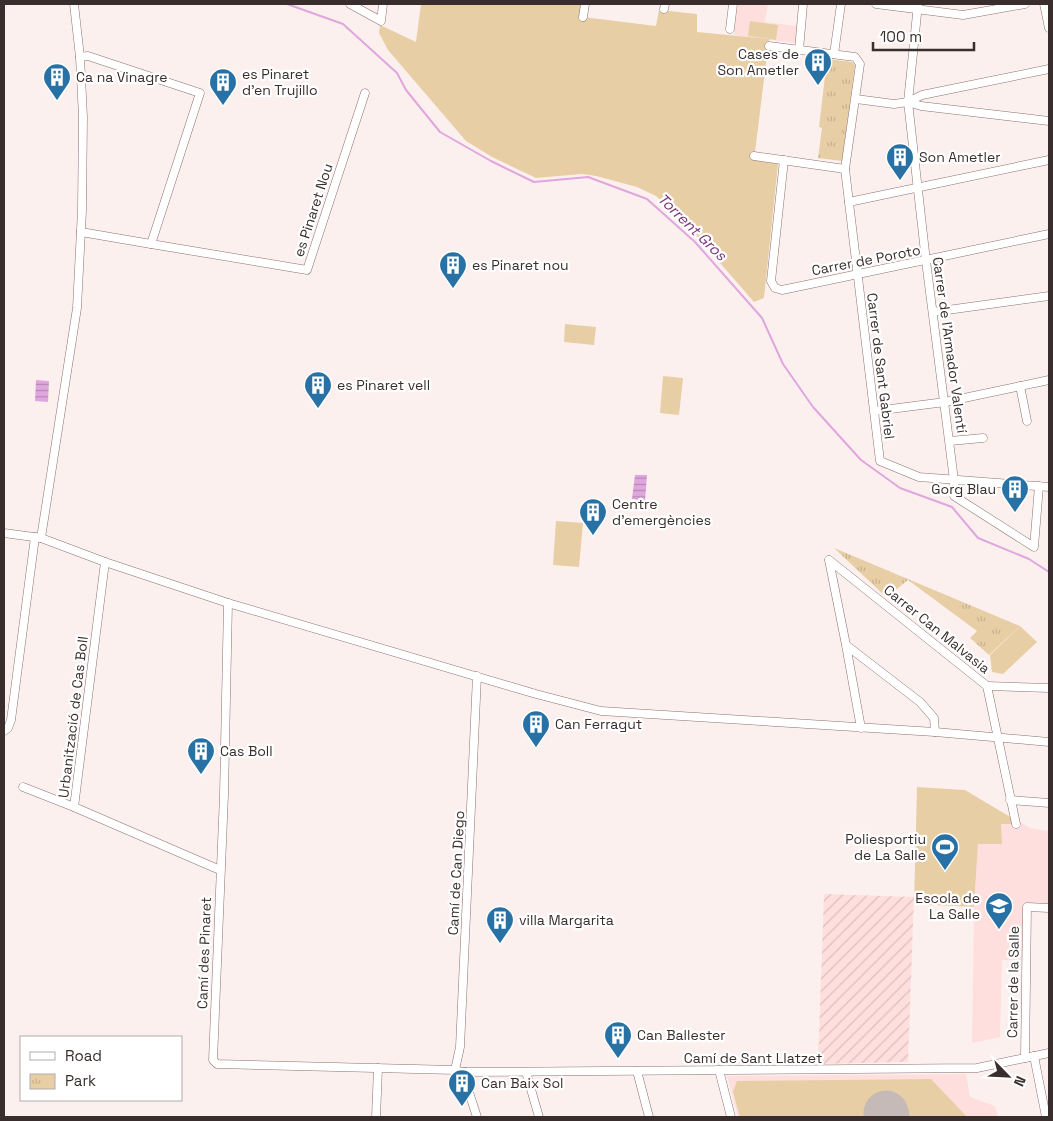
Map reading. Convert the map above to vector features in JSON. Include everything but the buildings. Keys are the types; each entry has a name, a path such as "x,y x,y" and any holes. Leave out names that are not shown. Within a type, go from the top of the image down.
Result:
{"street":[{"path":"4,731 11,720 38,538 75,327 81,232 83,117 80,56 74,4"},
{"path":"350,4 381,21 383,4"},
{"path":"583,17 585,4"},
{"path":"730,29 733,4"},
{"path":"799,50 803,4"},
{"path":"769,46 834,54 841,4"},
{"path":"876,4 918,6 963,15 1025,4"},
{"path":"1044,4 1049,28"},
{"name":"Carrer de l'Armador Valentí","path":"918,6 908,102 926,261 950,441 954,496 1034,547 1039,486"},
{"name":"Carrer de Sant Gabriel","path":"834,54 855,57 860,64 846,169 848,202 880,461 919,477 954,480"},
{"path":"80,56 88,56 200,93 151,244"},
{"path":"856,99 894,104 908,102 922,95 1049,69"},
{"name":"es Pinaret Nou","path":"81,232 306,270 365,93"},
{"path":"908,102 921,106 1049,121"},
{"path":"754,156 846,169"},
{"name":"Carrer de Poroto","path":"784,160 771,281 775,288 782,290 1049,234"},
{"path":"848,202 1049,160"},
{"path":"933,312 1049,296"},
{"path":"875,410 945,402 1049,380"},
{"path":"1020,386 1027,421"},
{"path":"950,441 982,438"},
{"path":"954,480 1049,487"},
{"path":"4,533 38,538 228,603 536,694 601,711 935,732 1049,742"},
{"name":"Carrer Can Malvasia","path":"846,645 829,560 988,686 997,738 1016,824"},
{"name":"Urbanització de Cas Boll","path":"105,562 74,807 220,870"},
{"name":"Camí des Pinaret","path":"228,603 224,795 214,1061 222,1064 455,1070"},
{"path":"846,645 861,728"},
{"path":"846,645 920,702 934,718 935,732"},
{"name":"Camí de Can Diego","path":"455,1070 460,1047 477,676"},
{"path":"988,686 1049,688"},
{"path":"23,787 74,807"},
{"path":"1010,800 1049,802"},
{"name":"Carrer de la Salle","path":"1025,1058 1027,907 1049,908"},
{"name":"Camí de Sant Llatzet","path":"455,1070 465,1072 526,1072 977,1068 1049,1053"},
{"path":"1034,1056 1046,1117"},
{"path":"376,1117 378,1068"},
{"path":"719,1070 732,1117"},
{"path":"636,1071 649,1117"},
{"path":"465,1072 465,1080 477,1117"},
{"path":"526,1072 539,1117"}],"shaded area":[{"path":"738,4 768,4 765,22 797,26 795,43 734,35"},
{"path":"36,380 49,381 48,402 35,401"},
{"path":"635,475 647,475 645,501 632,499"},
{"name":"Escola de La Salle","path":"1018,821 1030,828 1049,831 1049,906 1025,906 1024,960 1002,960 1000,1037 972,1043 974,907 978,844 1001,824 1018,824"},
{"path":"824,894 914,897 908,1062 818,1064"},
{"path":"966,1074 970,1097 995,1106 998,1117 738,1117 727,1076"}],"green space":[{"path":"421,4 581,4 583,17 656,26 659,10 697,14 697,32 769,39 754,160 778,164 764,298 754,302 687,225 656,196 637,187 596,176 582,174 536,178 492,157 466,141 388,50 379,33 380,25 416,42"},
{"path":"750,21 778,25 776,40 748,36"},
{"path":"827,59 852,62 855,65 842,161 818,158 822,128 819,127"},
{"path":"565,324 596,327 594,345 564,342"},
{"path":"663,376 683,378 679,415 660,413"},
{"path":"556,521 583,523 579,567 553,565"},
{"path":"834,548 1020,626 989,655 970,638 977,631 908,580 892,593 888,590 884,595"},
{"path":"1020,626 1037,642 1003,674 992,672 990,655"},
{"name":"Poliesportiu de La Salle","path":"917,787 965,790 1012,818 1013,824 1001,824 1002,844 978,844 974,907 914,904"},
{"path":"931,1079 967,1117 898,1117 896,1109 864,1117 740,1117 733,1092 737,1081"}],"waterway":[{"name":"Torrent Gros","path":"287,4 343,24 397,73 406,90 440,132 491,161 534,182 588,177 647,199 695,242 762,318 783,364 813,407 861,460 900,488 952,507 978,538 1029,559 1049,572"}],"taxiway":[{"path":"878,1117 886,1115 891,1117"}],"runway":[{"path":"886,1113 887,1117"}],"place":[{"name":"Cases de Son Ametler","path":"818,86"},
{"name":"Ca na Vinagre","path":"57,101"},
{"name":"es Pinaret d'en Trujillo","path":"223,106"},
{"name":"Son Ametler","path":"900,181"},
{"name":"es Pinaret nou","path":"453,289"},
{"name":"es Pinaret vell","path":"318,409"},
{"name":"Gorg Blau","path":"1015,513"},
{"name":"Centre d'emergències","path":"593,536"},
{"name":"Can Ferragut","path":"536,748"},
{"name":"Cas Boll","path":"201,775"},
{"name":"Poliesportiu de La Salle","path":"945,871"},
{"name":"Escola de La Salle","path":"999,930"},
{"name":"villa Margarita","path":"500,944"},
{"name":"Can Ballester","path":"618,1059"},
{"name":"Can Baix Sol","path":"462,1107"}]}
